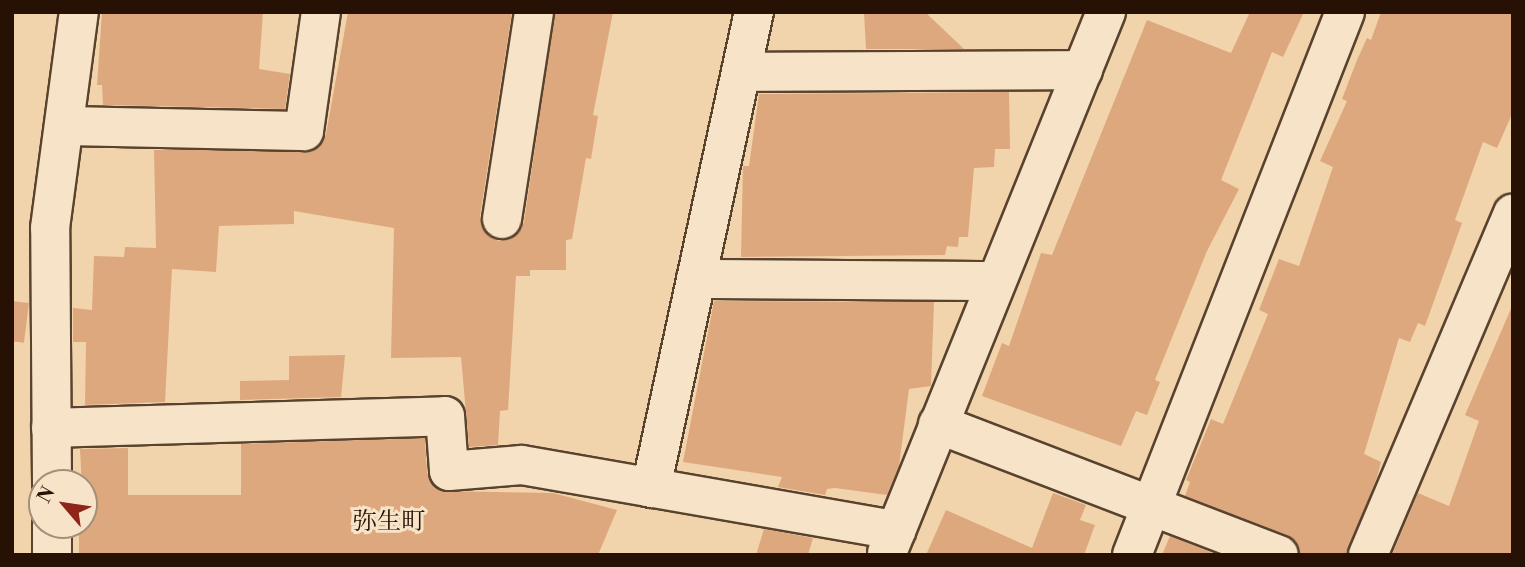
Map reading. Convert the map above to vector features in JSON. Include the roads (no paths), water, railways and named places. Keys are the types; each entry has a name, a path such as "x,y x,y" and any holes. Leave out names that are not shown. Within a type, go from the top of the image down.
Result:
{"street":[{"path":"52,469 50,228 79,12"},
{"path":"64,126 304,131 321,12"},
{"path":"502,219 534,12"},
{"path":"651,488 754,12"},
{"path":"51,428 445,416 449,471 522,465 651,488 891,543 1106,12"},
{"path":"1132,555 1345,12"},
{"path":"741,72 1083,70"},
{"path":"1368,555 1513,213"},
{"path":"696,278 996,281"},
{"path":"938,424 1279,555"}],"district":[{"name":"弥生町","path":"389,523"}]}
